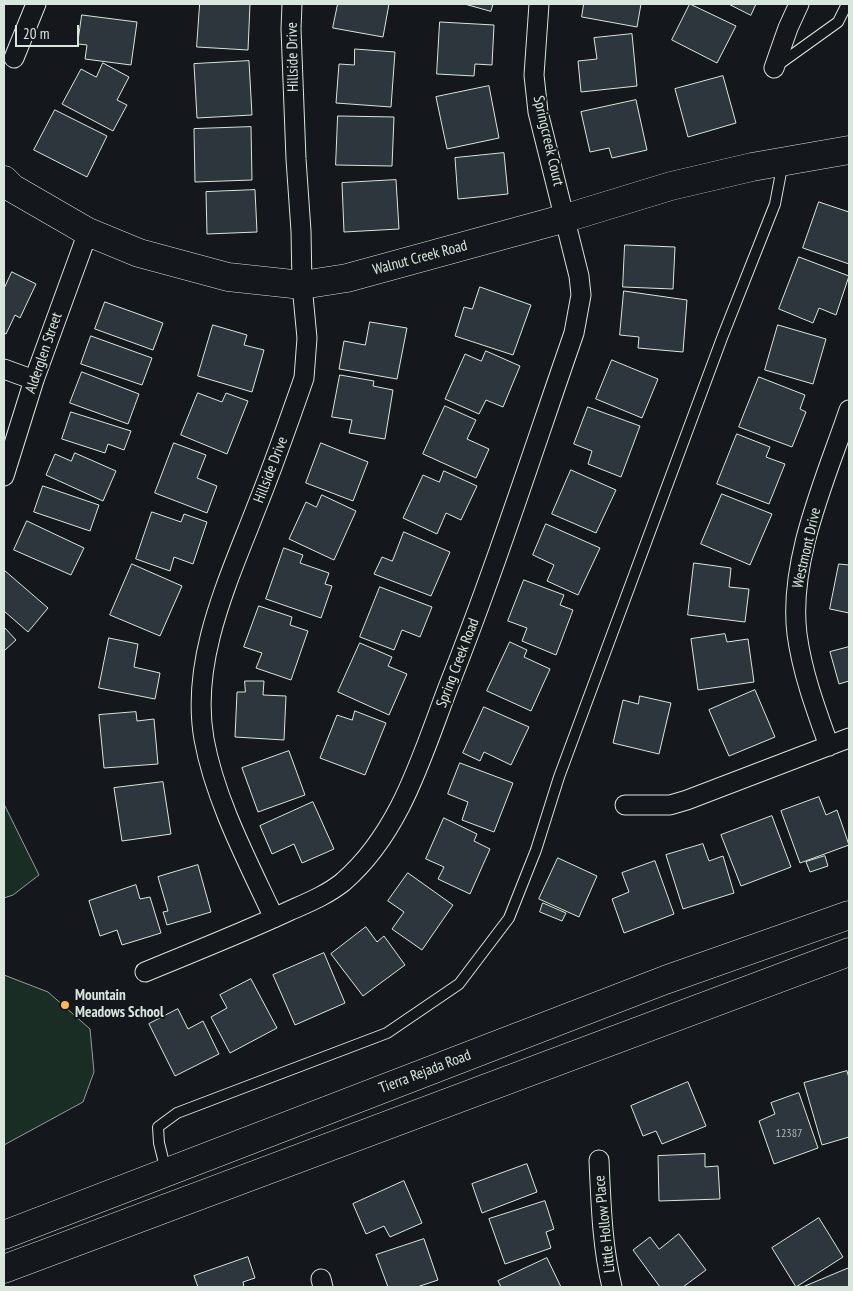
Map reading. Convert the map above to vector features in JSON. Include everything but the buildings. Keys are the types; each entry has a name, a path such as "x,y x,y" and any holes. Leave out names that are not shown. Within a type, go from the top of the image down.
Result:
{"main road":[{"name":"Walnut Creek Road","path":"4,180 12,188 88,232 139,252 193,269 228,277 302,284 346,278 566,218 671,186 783,161 849,150"},
{"name":"Tierra Rejada Road","path":"4,1235 656,983 849,915"},
{"path":"4,1269 849,952"}],"street":[{"path":"14,58 36,4"},
{"name":"Hillside Drive","path":"274,918 239,842 209,762 201,705 203,670 214,622 304,378 307,338 302,284 302,231 296,159 291,38 292,4"},
{"name":"Springcreek Court","path":"539,4 534,75 538,112 566,218"},
{"path":"774,68 788,28 800,4"},
{"name":"Spring Creek Road","path":"145,972 319,897 348,877 388,830 406,795 476,617 574,333 581,295 580,276 566,218"},
{"name":"Alderglen Street","path":"4,476 34,380 88,232"},
{"path":"4,368 34,380"},
{"name":"Westmont Drive","path":"829,746 809,687 801,654 795,608 802,555 849,410"},
{"path":"624,805 662,805 687,800 849,738"},
{"name":"Little Hollow Place","path":"599,1160 606,1264 612,1287"}],"lane":[{"path":"774,68 838,22 847,4"},
{"path":"166,1171 159,1143 158,1128 177,1113 386,1033 459,984 509,918 536,850 559,777 722,338 775,204 783,161"}],"green space":[{"path":"4,804 39,875 13,895 4,898"},
{"path":"4,975 48,992 90,1029 94,1072 83,1102 4,1145"}],"place":[{"name":"Mountain Meadows School","path":"65,1005"}]}
